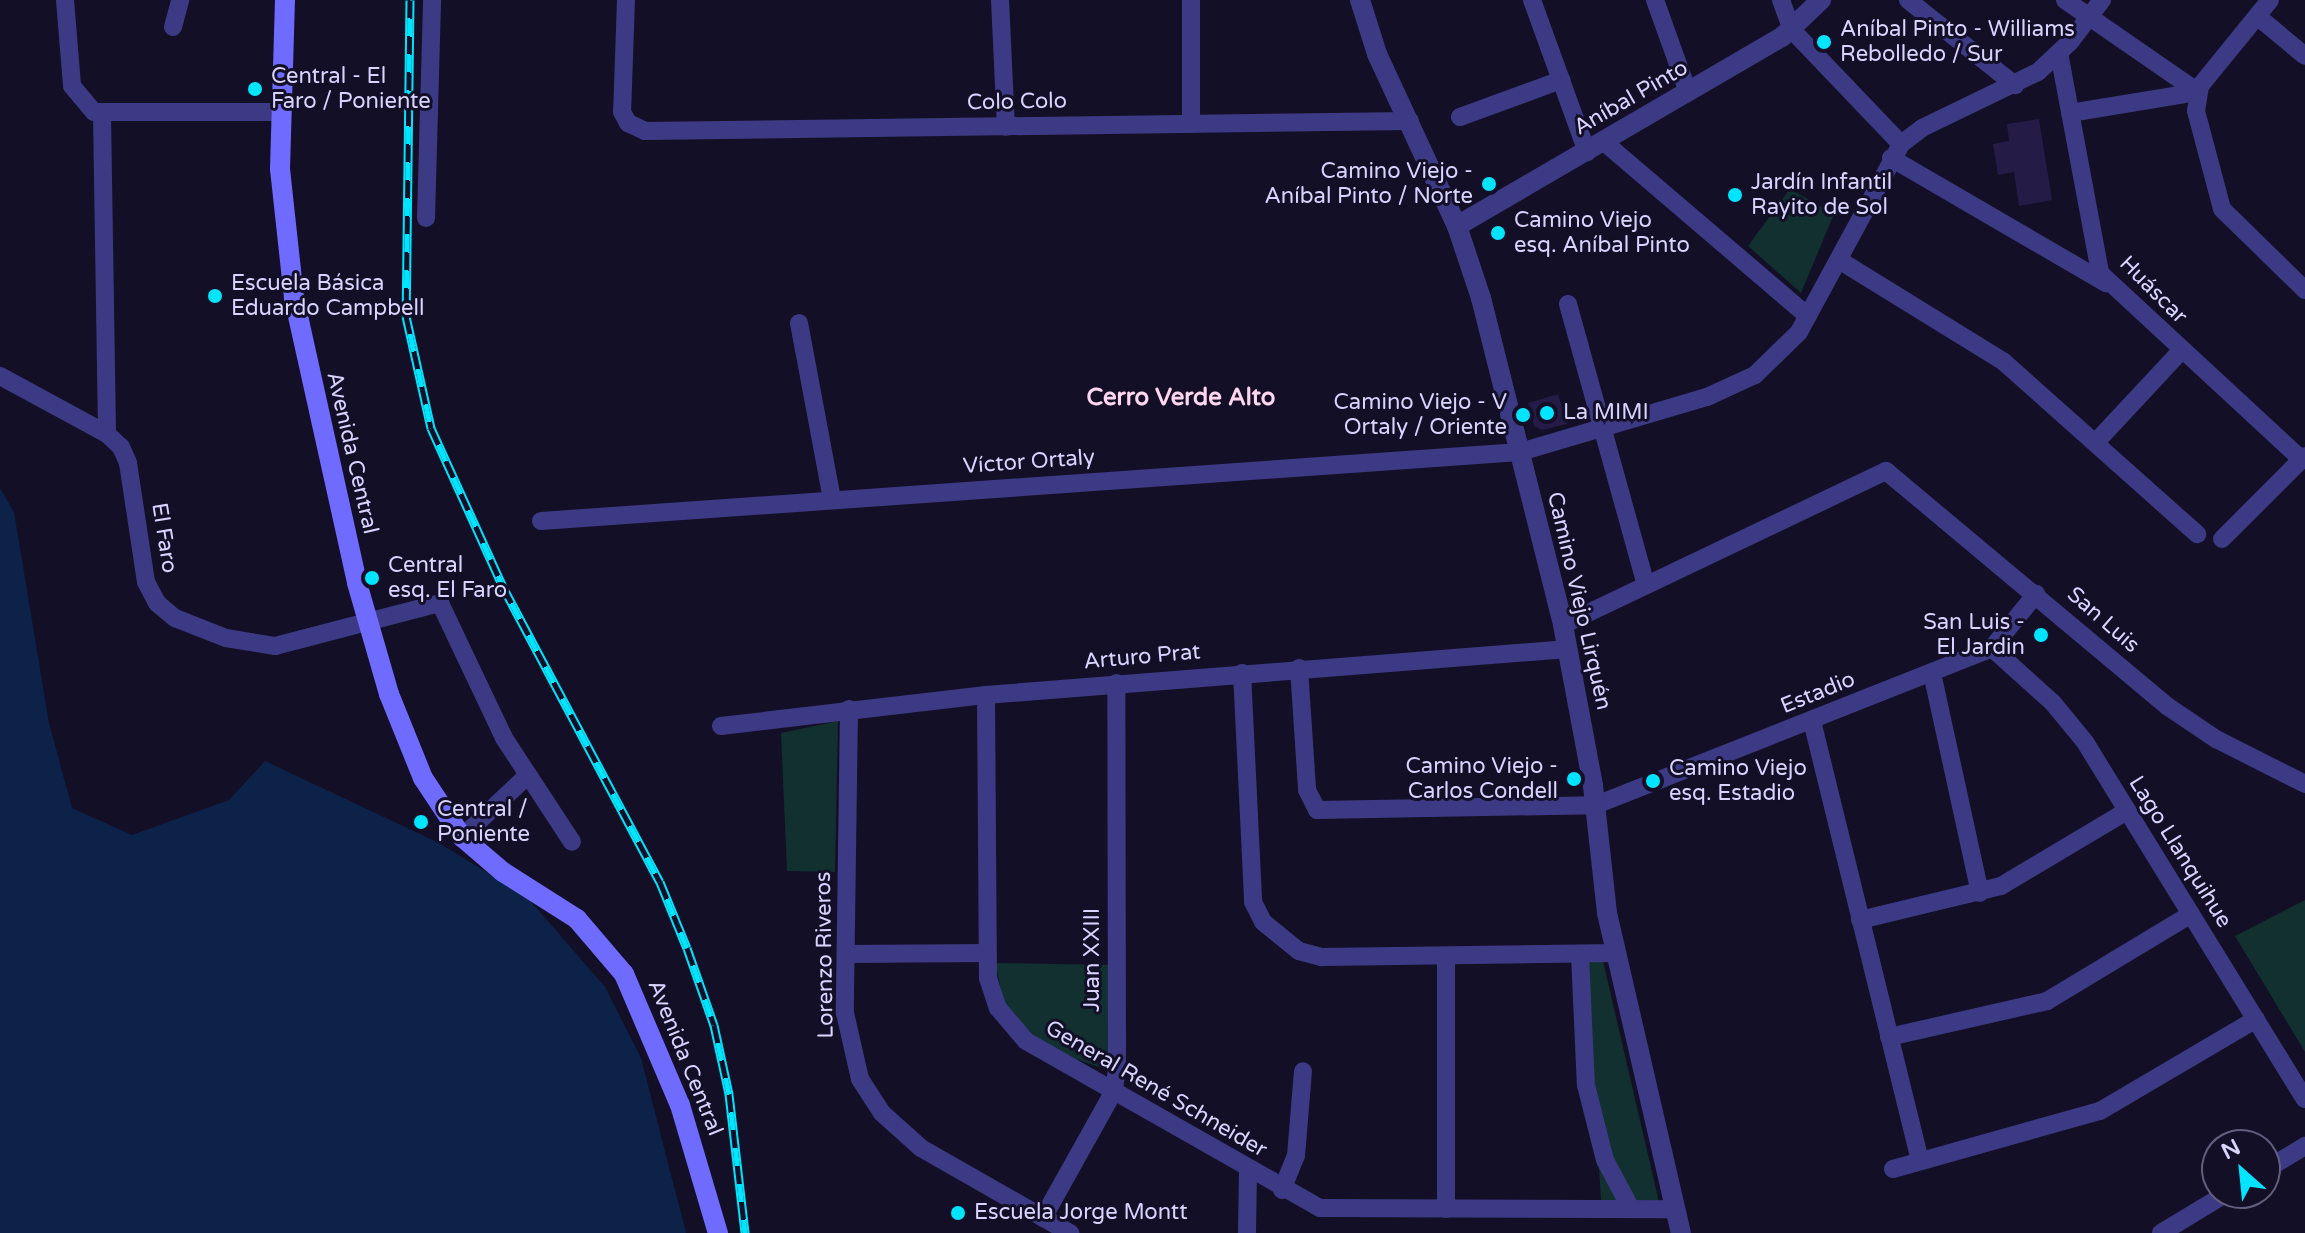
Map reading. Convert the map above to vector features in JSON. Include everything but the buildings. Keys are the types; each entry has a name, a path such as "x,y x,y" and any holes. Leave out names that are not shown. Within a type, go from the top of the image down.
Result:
{"main road":[{"name":"Avenida Central","path":"285,0 279,112 283,208 294,298 367,622 413,757 462,837 503,872 584,925 624,974 666,1066 718,1233"}],"street":[{"path":"65,0 72,86 81,102 102,114 279,112"},
{"path":"173,27 180,0"},
{"path":"426,218 432,0"},
{"name":"Colo Colo","path":"626,0 621,106 628,123 645,131 1410,121"},
{"path":"1000,0 1006,127"},
{"path":"1191,0 1191,124"},
{"name":"Camino Viejo Lirquén","path":"1360,0 1377,54 1457,226 1520,452 1568,649 1596,805 1599,870 1681,1233"},
{"path":"1532,0 1561,80 1596,147 1808,316"},
{"path":"1655,0 1688,92"},
{"path":"1781,0 1792,30 1896,151 2106,283"},
{"name":"Aníbal Pinto","path":"1457,226 1792,30 1821,0"},
{"path":"1908,0 2015,85"},
{"path":"2065,0 2088,19 2198,92"},
{"path":"1896,151 1922,128 2015,85 2059,53 2102,0"},
{"path":"2270,0 2198,92 2196,111 2222,209 2305,290"},
{"path":"2257,16 2305,56"},
{"name":"Huáscar","path":"2059,53 2095,256 2106,283 2304,462"},
{"path":"1460,117 1561,80"},
{"path":"2070,113 2198,92"},
{"path":"102,114 107,434"},
{"name":"Víctor Ortaly","path":"541,521 1520,452 1739,384 1785,349 1808,316 1896,151"},
{"path":"1839,260 1981,345 2096,442 2197,534"},
{"path":"1563,625 1646,585 1568,304"},
{"path":"799,323 832,500"},
{"path":"2096,442 2181,351"},
{"name":"El Faro","path":"0,376 107,434 128,463 146,582 157,603 175,618 226,638 275,646 440,603 483,699 527,776"},
{"path":"2222,539 2304,462"},
{"name":"San Luis","path":"1646,585 1886,471 2189,722 2305,784"},
{"name":"Estadio","path":"1596,805 1992,648 2036,594"},
{"name":"Lago Llanquihue","path":"1992,648 2065,715 2305,1099"},
{"name":"Arturo Prat","path":"721,726 849,709 1116,683 1568,649"},
{"path":"1299,668 1307,790 1317,810 1596,805"},
{"path":"1242,673 1258,915 1307,955 1616,953"},
{"path":"1932,673 1980,893"},
{"name":"Juan XXIII","path":"1043,1218 1113,1093 1119,965 1116,683"},
{"name":"General René Schneider","path":"986,695 987,953 993,998 1017,1033 1248,1171 1329,1210 1676,1209"},
{"name":"Lorenzo Riveros","path":"849,709 846,954 849,1045 860,1079 882,1113 921,1148 1070,1233"},
{"path":"1812,721 1920,1161"},
{"path":"462,837 527,776 572,842"},
{"path":"1860,920 1980,893 2018,877 2127,811"},
{"path":"1889,1037 2047,1001 2191,914"},
{"path":"846,954 987,953"},
{"path":"1580,955 1586,1085 1605,1160 1631,1209"},
{"path":"1446,956 1446,1209"},
{"path":"1893,1169 2100,1111 2256,1019"},
{"path":"1282,1190 1296,1156 1303,1071"},
{"path":"2281,1160 2305,1146"},
{"path":"1247,1233 1248,1171"},
{"path":"2161,1233 2201,1209"}],"green space":[{"path":"1790,189 1834,214 1801,293 1748,246"},
{"path":"838,721 835,872 787,871 781,733"},
{"path":"2305,900 2305,1052 2235,936"},
{"path":"1603,961 1659,1202 1601,1200 1586,963"},
{"path":"995,963 1112,965 1110,1071 1042,1047 1007,1015"}],"water":[{"path":"0,488 14,512 49,723 72,808 132,835 229,800 265,761 439,843 527,897 605,987 641,1058 686,1233 0,1233"}],"railway":[{"path":"410,0 406,316 431,428 503,587 660,882 687,948 714,1025 729,1094 745,1233"}],"place":[{"name":"Aníbal Pinto - Williams Rebolledo / Sur","path":"1824,42"},
{"name":"Central - El Faro / Poniente","path":"255,89"},
{"name":"Camino Viejo - Aníbal Pinto / Norte","path":"1489,184"},
{"name":"Jardín Infantil Rayito de Sol","path":"1735,195"},
{"name":"Camino Viejo esq. Aníbal Pinto","path":"1498,233"},
{"name":"Escuela Básica Eduardo Campbell","path":"215,296"},
{"name":"La MIMI","path":"1547,413"},
{"name":"Camino Viejo - V Ortaly / Oriente","path":"1523,415"},
{"name":"Central esq. El Faro","path":"372,578"},
{"name":"San Luis - El Jardin","path":"2041,635"},
{"name":"Camino Viejo - Carlos Condell","path":"1574,779"},
{"name":"Camino Viejo esq. Estadio","path":"1653,781"},
{"name":"Central / Poniente","path":"421,822"},
{"name":"Escuela Jorge Montt","path":"958,1213"}],"district":[{"name":"Cerro Verde Alto","path":"1181,398"}]}
